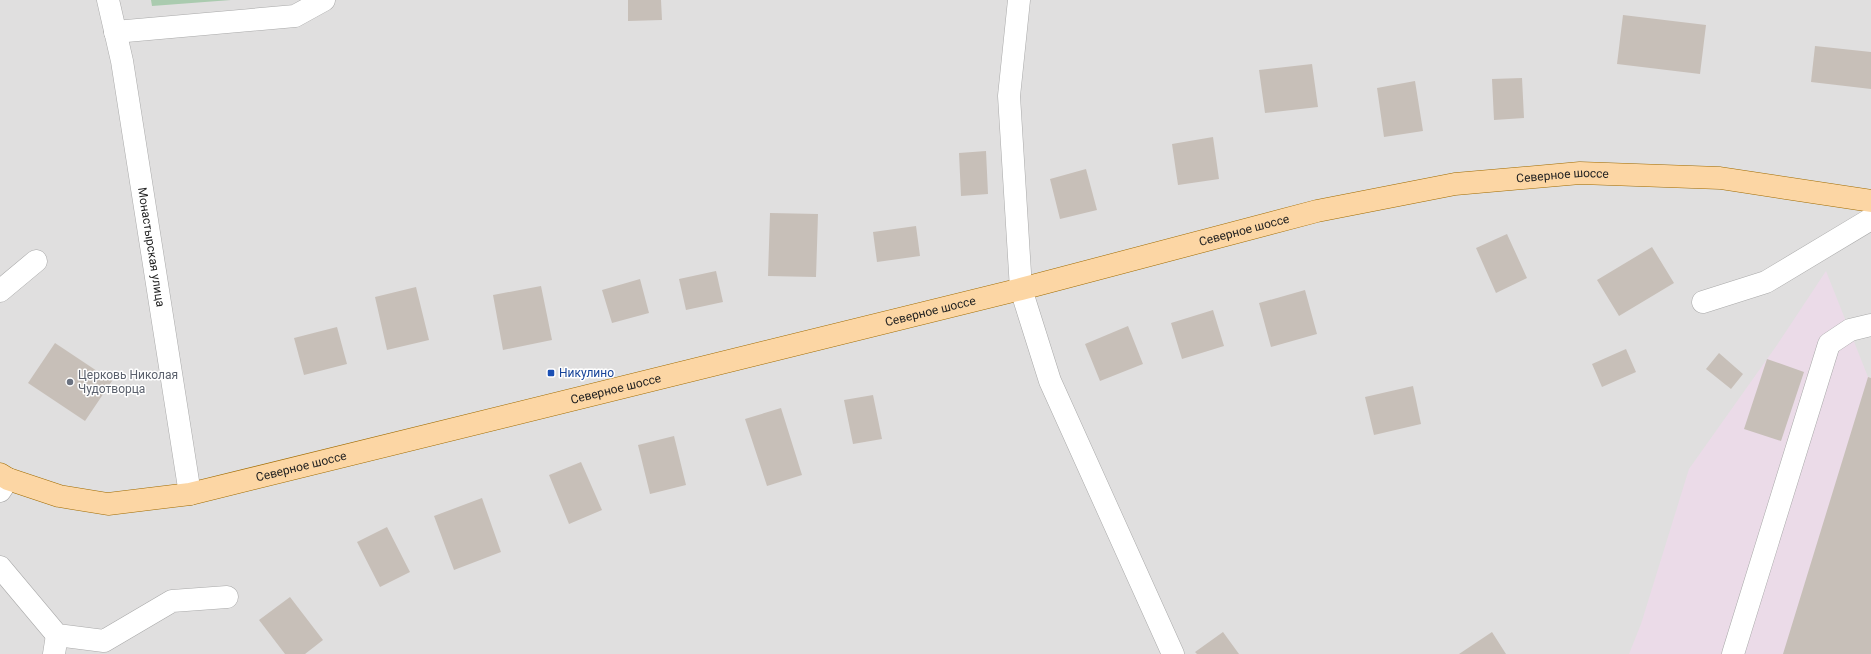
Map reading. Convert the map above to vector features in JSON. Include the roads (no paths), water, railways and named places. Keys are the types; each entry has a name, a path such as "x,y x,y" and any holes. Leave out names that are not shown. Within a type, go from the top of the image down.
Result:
{"main road":[{"name":"Северное шоссе","path":"3,481 59,496 108,504 190,494 1021,289 1317,211 1455,184 1580,173 1720,178 1871,201"}],"street":[{"name":"Монастырская улица","path":"108,0 123,68 190,494"},
{"path":"115,32 295,16 324,0"},
{"path":"1019,0 1009,96 1021,289 1050,381 1169,652"},
{"path":"1703,302 1766,282 1871,219"},
{"path":"0,291 36,261"},
{"path":"1733,654 1829,344 1850,330 1871,324"},
{"path":"0,567 55,645 104,641 172,601 227,597"}],"place":[{"name":"Никулино","path":"551,373"},
{"name":"Церковь Николая Чудотворца","path":"70,382"}]}
